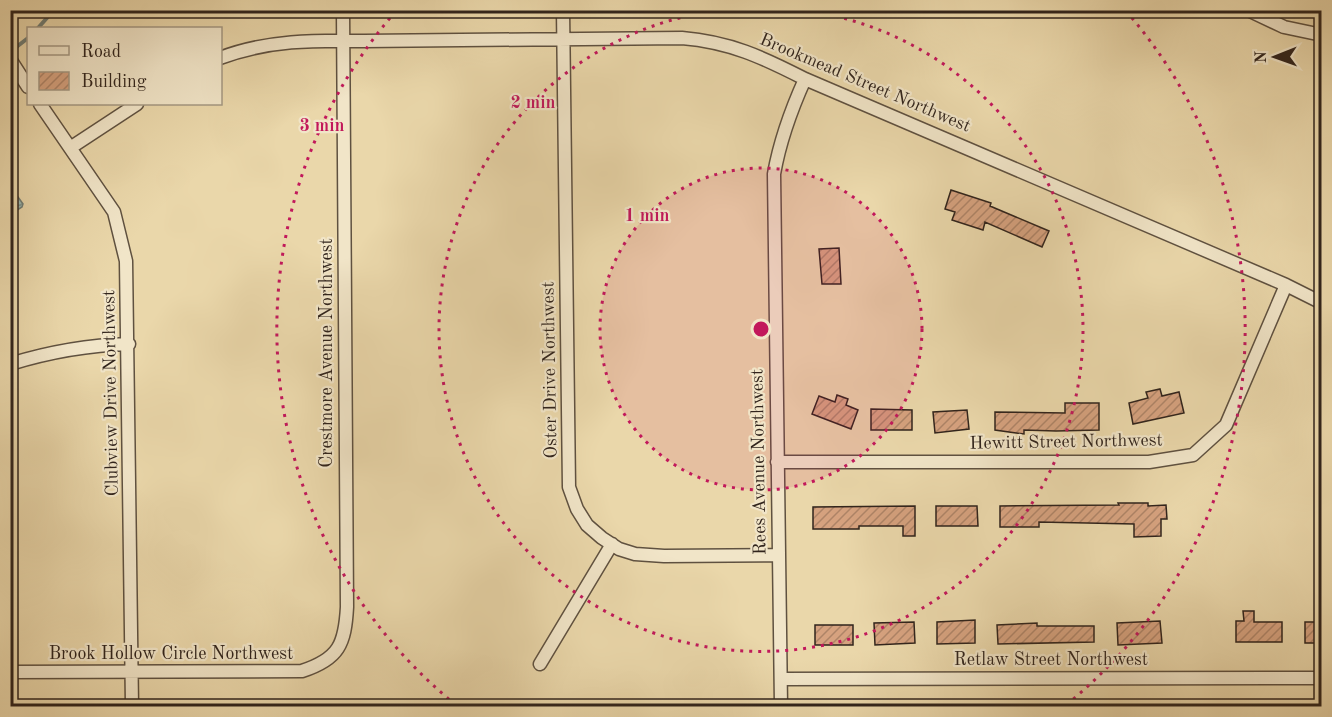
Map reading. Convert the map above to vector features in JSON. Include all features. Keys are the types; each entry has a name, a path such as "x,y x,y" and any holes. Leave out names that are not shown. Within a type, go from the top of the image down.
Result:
{"street":[{"name":"Crestmore Avenue Northwest","path":"328,659 337,650 345,635 347,607 343,10"},
{"name":"Oster Drive Northwest","path":"563,10 569,487 577,509 587,525 612,544 635,554 779,555"},
{"path":"1248,10 1284,27 1322,35"},
{"name":"Brookmead Street Northwest","path":"222,56 293,41 682,38 703,40 758,55 804,79 1286,285 1322,303"},
{"path":"13,63 27,85"},
{"name":"Rees Avenue Northwest","path":"781,706 774,174 787,119 804,79"},
{"name":"Clubview Drive Northwest","path":"41,105 114,212 126,261 129,344 132,706"},
{"path":"70,148 135,105"},
{"name":"Hewitt Street Northwest","path":"777,462 1126,463 1149,462 1193,454 1226,425 1286,285"},
{"path":"10,364 38,355 91,346 129,344"},
{"path":"540,664 612,544"},
{"name":"Brook Hollow Circle Northwest","path":"10,672 302,671 322,665 328,659"},
{"name":"Retlaw Street Northwest","path":"781,679 1322,678"}],"water":[{"path":"18,197 23,204 22,207 11,214 11,202"}],"building":[{"path":"951,190 991,203 990,206 1049,231 1042,247 985,222 983,230 952,220 955,212 945,209"},
{"path":"839,248 841,284 822,284 819,249"},
{"path":"1160,389 1162,396 1179,392 1184,413 1133,424 1129,403 1148,398 1146,392"},
{"path":"837,395 848,399 846,405 858,410 851,429 812,414 819,396 835,402"},
{"path":"1065,403 1099,403 1099,430 1024,430 1024,434 995,430 995,412 1065,413"},
{"path":"871,409 912,410 912,430 871,430"},
{"path":"967,410 969,429 935,433 933,412"},
{"path":"1118,503 1166,505 1167,519 1161,519 1161,536 1134,537 1134,524 1039,522 1039,527 1000,527 1000,506 1119,505"},
{"path":"915,506 915,536 903,536 903,526 813,529 813,507"},
{"path":"936,506 977,506 978,526 936,526"},
{"path":"1243,611 1254,611 1254,622 1282,622 1282,642 1236,642 1236,621 1244,621"},
{"path":"975,620 975,643 937,644 937,622"},
{"path":"1160,621 1162,643 1118,645 1117,623"},
{"path":"914,622 915,643 875,645 874,623"},
{"path":"1305,622 1322,622 1322,643 1305,643"},
{"path":"1037,623 1037,626 1094,626 1094,642 998,644 997,625"},
{"path":"815,625 853,625 853,645 815,645"}],"waterway":[{"path":"39,27 54,10"},
{"path":"10,52 27,39"}]}
